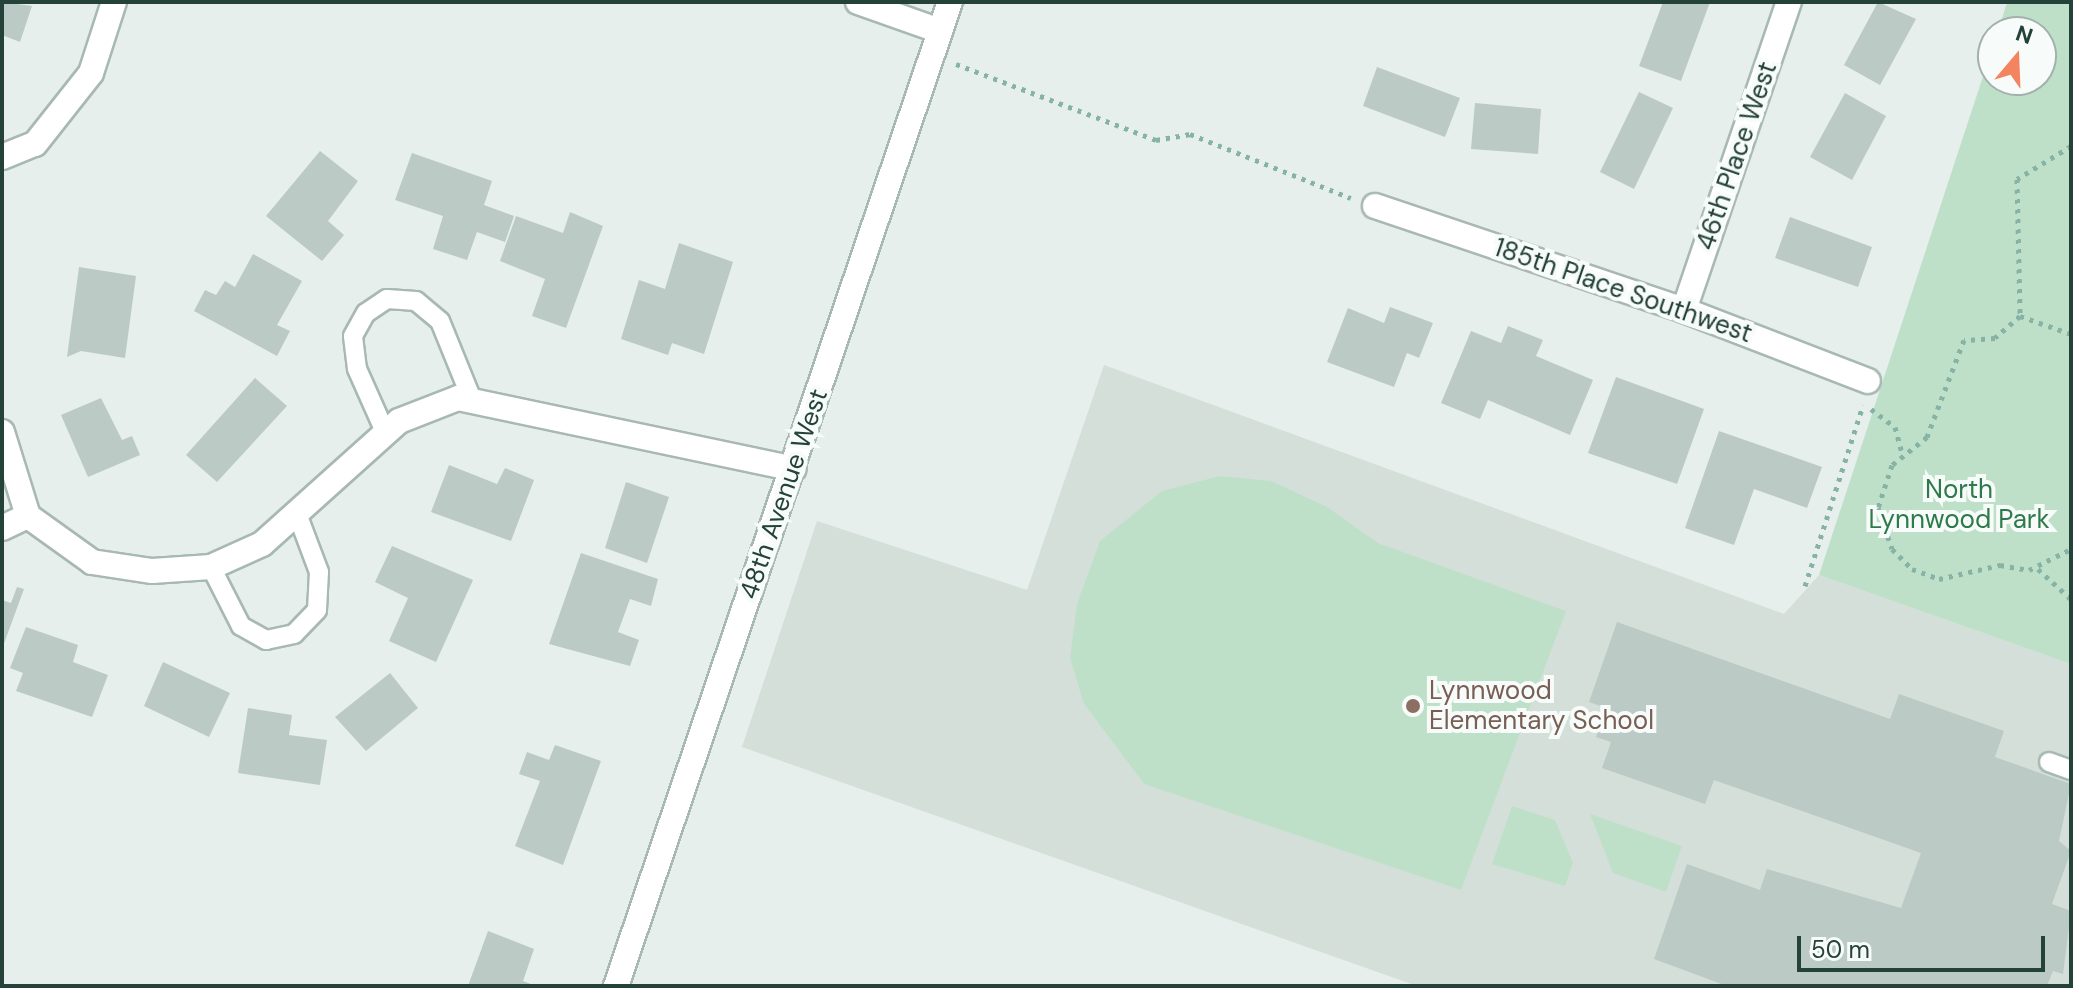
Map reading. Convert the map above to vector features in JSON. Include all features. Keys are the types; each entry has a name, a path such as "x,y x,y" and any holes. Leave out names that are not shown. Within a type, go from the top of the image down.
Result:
{"street":[{"path":"2,157 35,144 91,73 114,2"},
{"path":"858,2 940,31"},
{"name":"48th Avenue West","path":"616,986 950,2"},
{"name":"46th Place West","path":"1684,310 1789,2"},
{"name":"185th Place Southwest","path":"1375,206 1684,310 1868,381"},
{"path":"2,432 28,516 92,562 152,571 211,567 262,544 422,406 472,400 794,469"},
{"path":"2,528 28,516"}],"lane":[{"path":"386,434 357,369 353,336 366,313 387,299 416,301 440,321 472,400"},
{"path":"211,567 241,626 266,640 294,634 317,610 319,572 298,516"},
{"path":"2049,762 2071,770"}],"path":[{"path":"931,58 1156,140 1190,134 1375,206"},
{"path":"2071,146 2017,179 2020,316 1995,338 1964,340 1927,437 1902,453 1881,485 1878,508 1888,541 1912,569 1956,579 2000,565 2037,568 2071,549"},
{"path":"2020,316 2071,334"},
{"path":"1805,586 1868,381"},
{"path":"1862,407 1895,427 1902,453"},
{"path":"2037,568 2071,599"}],"shaded area":[{"name":"Lynnwood Elementary School","path":"1104,365 1784,614 1819,575 2071,664 2071,986 1417,986 742,747 817,521 1027,590"}],"green space":[{"name":"North Lynnwood Park","path":"2007,2 2071,2 2071,664 1819,575 1977,95 2057,96 2057,16 2003,16"},
{"path":"1220,476 1271,481 1327,507 1378,543 1566,611 1461,890 1144,784 1084,704 1070,658 1077,604 1100,541 1162,491"},
{"path":"1512,806 1555,820 1573,863 1565,886 1492,864"},
{"path":"1590,814 1682,846 1666,892 1613,873"}],"building":[{"path":"2,2 32,6 20,42 2,35"},
{"path":"1663,2 1710,2 1681,81 1639,66"},
{"path":"1878,2 1916,19 1880,85 1844,65"},
{"path":"1377,67 1460,98 1445,137 1363,106"},
{"path":"1639,92 1673,108 1634,189 1600,172"},
{"path":"1845,93 1886,116 1852,180 1810,157"},
{"path":"1475,103 1541,109 1538,154 1471,149"},
{"path":"320,151 358,181 328,221 344,235 322,261 266,216"},
{"path":"412,153 492,181 484,205 514,216 505,242 477,232 467,260 433,249 443,216 395,200"},
{"path":"570,212 603,226 566,328 532,316 545,279 500,261 516,216 563,233"},
{"path":"1790,217 1872,247 1858,287 1775,258"},
{"path":"679,243 733,262 704,354 672,343 668,355 621,339 639,280 665,289"},
{"path":"253,254 302,281 277,325 290,331 277,356 194,311 205,290 216,295 225,281 235,287"},
{"path":"79,267 136,276 125,358 81,351 67,357"},
{"path":"1390,307 1433,323 1419,358 1407,353 1394,387 1327,362 1348,308 1384,323"},
{"path":"1508,326 1543,340 1536,356 1593,380 1570,435 1488,400 1480,419 1441,403 1471,331 1501,343"},
{"path":"1616,377 1704,409 1677,484 1588,453"},
{"path":"255,378 287,406 217,482 186,455"},
{"path":"101,398 122,440 132,436 140,455 88,477 61,415"},
{"path":"1719,431 1822,467 1807,508 1754,489 1734,545 1685,528"},
{"path":"449,465 497,484 505,468 534,480 511,541 431,512"},
{"path":"626,482 669,497 647,563 605,548"},
{"path":"392,546 473,580 436,662 389,641 408,598 375,582"},
{"path":"581,553 658,579 651,606 630,599 618,632 639,640 630,666 549,644"},
{"path":"17,587 24,589 2,649 2,600 11,603"},
{"path":"1617,622 1890,719 1899,694 2004,731 1995,757 2071,784 2059,841 2071,851 2052,904 2071,911 2063,974 2053,971 2047,986 1727,986 1654,959 1687,864 1760,890 1767,869 1901,908 1921,853 1714,780 1705,804 1602,768 1611,742 1596,737 1606,708 1589,702"},
{"path":"26,627 78,645 73,662 108,675 92,717 16,691 23,673 10,668"},
{"path":"163,662 230,693 209,737 144,706"},
{"path":"390,673 418,708 366,751 335,717"},
{"path":"248,708 292,715 289,735 327,740 320,785 238,773"},
{"path":"555,745 601,761 563,865 515,846 540,781 519,774 527,752 549,760"},
{"path":"488,931 534,949 523,981 536,986 468,986"}],"place":[{"name":"Lynnwood Elementary School","path":"1413,706"}]}
